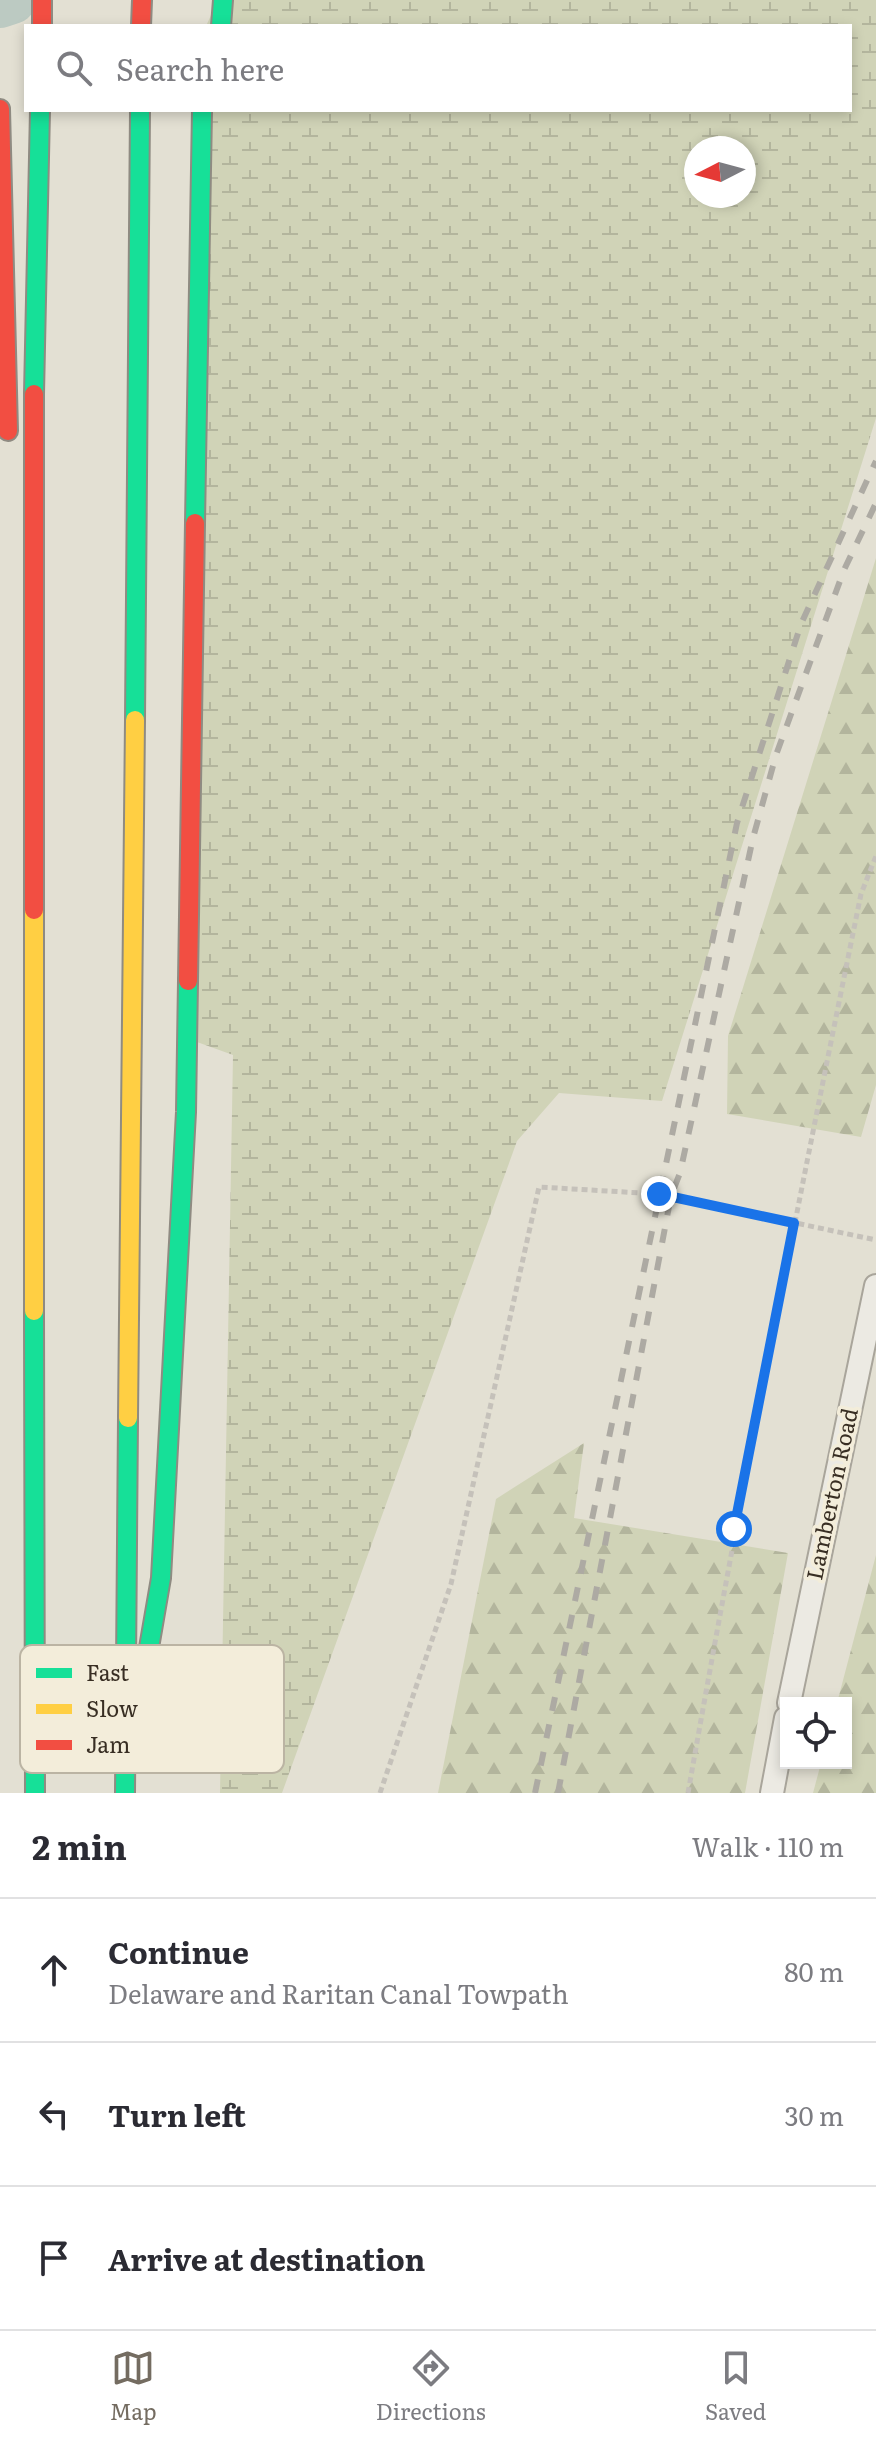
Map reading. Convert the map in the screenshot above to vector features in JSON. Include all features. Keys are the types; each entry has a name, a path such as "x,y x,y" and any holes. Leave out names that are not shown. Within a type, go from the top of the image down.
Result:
{"highway":[{"path":"42,0 42,24"},
{"path":"141,24 142,0"},
{"path":"204,0 204,24"},
{"path":"221,24 223,0"},
{"path":"0,109 8,453"},
{"path":"35,1645 33,459 40,112"},
{"path":"126,1645 140,112"},
{"path":"150,1645 161,1578 186,1112 202,112"},
{"path":"195,577 217,112"},
{"path":"15,754 35,1587"}],"street":[{"name":"Lamberton Road","path":"790,1697 876,1286"},
{"path":"772,1793 780,1750"}],"path":[{"path":"688,1793 734,1529 794,1223 861,894 876,856"},
{"path":"380,1793 451,1584 539,1187 659,1194 876,1240"}],"green space":[{"path":"218,0 876,0 876,418 662,1101 559,1093 517,1141 282,1793 220,1793 220,1773 284,1773 284,1645 223,1645 233,1055 197,1042 205,112 852,112 852,24 207,24"},
{"path":"876,558 876,1085 861,1137 727,1114 728,1036"},
{"path":"584,1443 574,1518 788,1553 745,1793 438,1793 496,1499"},
{"path":"876,1555 876,1793 813,1793 819,1769 852,1769 852,1697 839,1697"}],"waterway":[{"path":"0,4 12,0"}],"railway":[{"path":"535,1793 737,823 801,624 876,461"},
{"path":"558,1793 671,1196 680,1173 753,838 776,755 844,570 876,503"}],"traffic: fast":[{"path":"221,24 223,0"},
{"path":"34,394 40,112"},
{"path":"135,720 140,112"},
{"path":"195,523 202,112"},
{"path":"149,1645 161,1578 186,1112 188,981"},
{"path":"34,1311 35,1645"},
{"path":"126,1645 128,1418"},
{"path":"35,1773 35,1793"},
{"path":"125,1773 125,1793"}],"traffic: slow":[{"path":"128,1418 135,720"},
{"path":"34,910 34,1311"}],"traffic: jam":[{"path":"42,0 42,24"},
{"path":"141,24 142,0"},
{"path":"0,109 8,431"},
{"path":"34,394 34,910"},
{"path":"188,981 195,523"}],"route":[{"path":"659,1194 794,1223 734,1529"}]}
